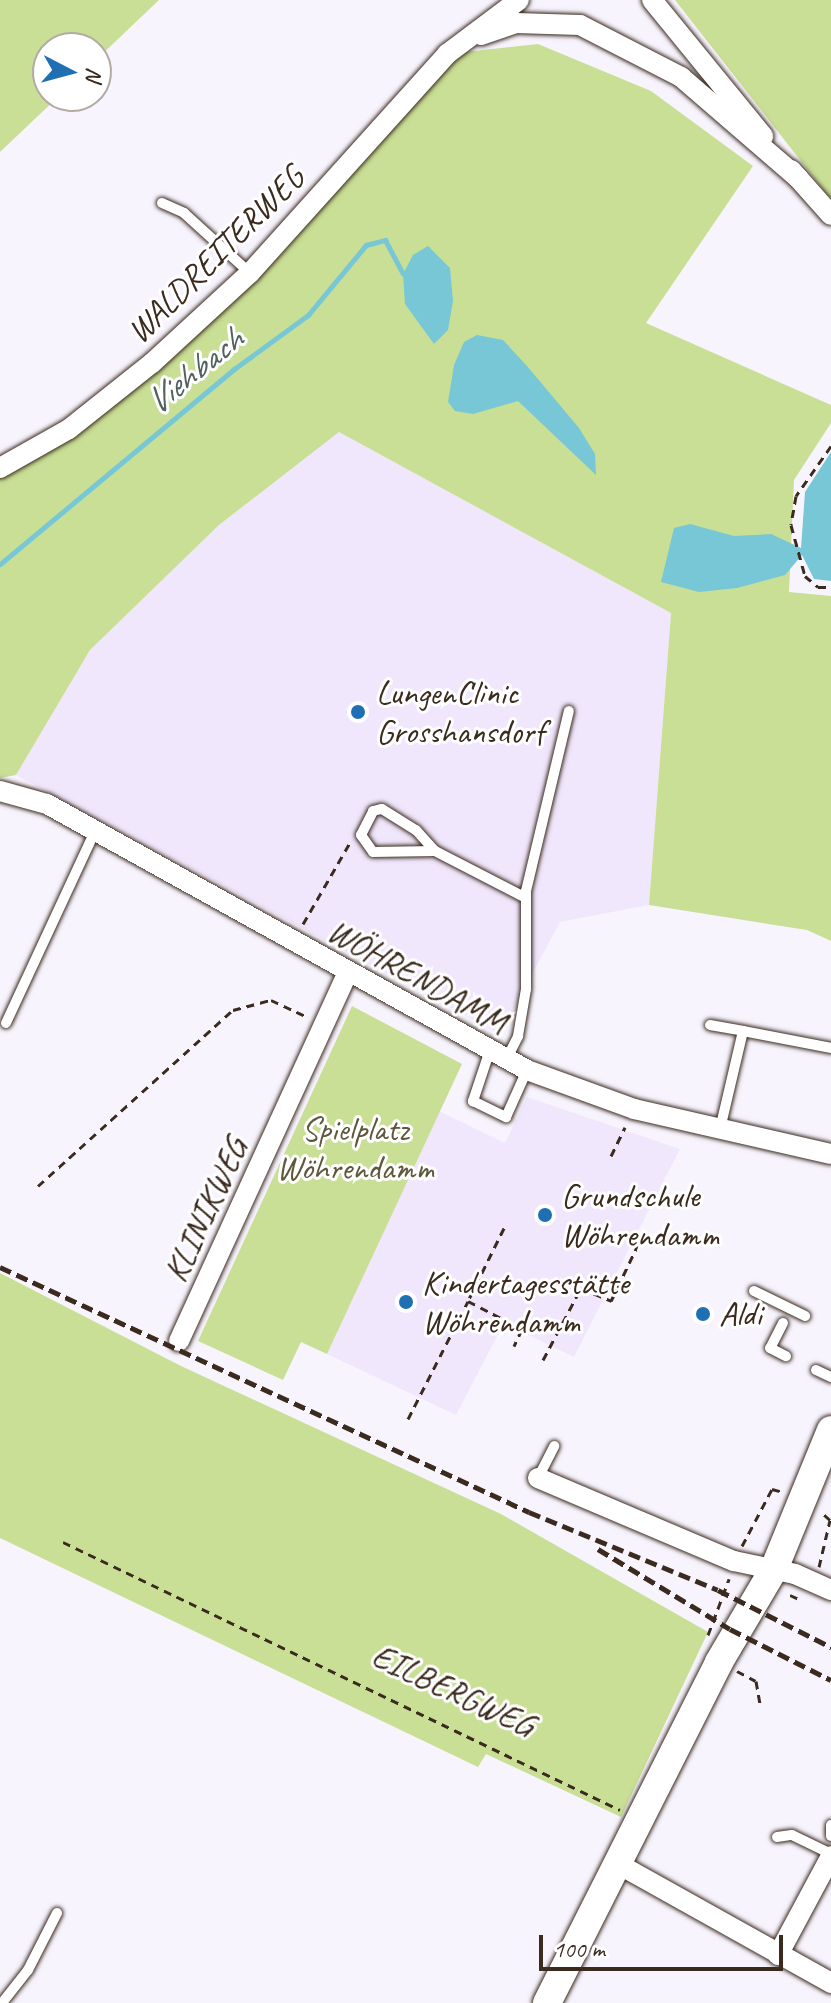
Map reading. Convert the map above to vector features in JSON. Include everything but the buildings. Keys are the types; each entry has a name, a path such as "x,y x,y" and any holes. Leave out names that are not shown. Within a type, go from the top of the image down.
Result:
{"main road":[{"path":"547,2003 620,1865 719,1662 774,1569 831,1430"}],"street":[{"name":"WALDREITERWEG","path":"0,468 69,429 152,363 250,273 447,54 519,0"},
{"name":"WALDREITERWEG","path":"652,0 831,215"},
{"name":"WALDREITERWEG","path":"447,54 516,23 580,25 681,77 799,179"},
{"name":"WÖHRENDAMM","path":"0,791 47,804 497,1057 634,1109 831,1154"},
{"name":"KLINIKWEG","path":"179,1341 321,1023 347,974"},
{"path":"538,1478 734,1561 774,1569 831,1590"},
{"path":"778,1955 831,1855"},
{"path":"620,1865 831,1983"}],"lane":[{"path":"162,203 184,213 250,273"},
{"path":"527,1070 506,1117 473,1101 497,1057 518,1036 526,989 526,898 569,711"},
{"path":"435,851 399,855 373,852 361,835 373,811 382,809 416,830 435,851 526,898"},
{"path":"6,1023 95,831"},
{"path":"710,1025 831,1048"},
{"path":"720,1129 743,1031"},
{"path":"754,1291 805,1316"},
{"path":"783,1323 770,1348 786,1356"},
{"path":"816,1370 831,1377"},
{"path":"538,1478 554,1446"},
{"path":"831,1825 831,1836"},
{"path":"777,1837 792,1835 831,1855"},
{"path":"2,2003 28,1970 57,1913"}],"path":[{"path":"831,446 796,496 791,525 800,557 812,583 831,587"},
{"path":"286,941 306,920 353,838"},
{"path":"38,1186 233,1010 271,1000 321,1023"},
{"path":"611,1156 634,1109"},
{"path":"408,1419 504,1228"},
{"path":"543,1360 581,1288 611,1301 644,1232"},
{"path":"468,1301 522,1329 514,1346"},
{"name":"EILBERGWEG","path":"63,1542 642,1820"},
{"path":"790,1595 799,1599"},
{"path":"719,1662 756,1681 760,1704"}],"shaded area":[{"name":"LungenClinic Grosshansdorf","path":"339,432 671,613 649,905 560,922 500,1034 16,775 90,650 219,525"},
{"name":"Grundschule Wöhrendamm","path":"527,1097 680,1149 574,1357 504,1323 456,1415 327,1354 439,1111 505,1143"}],"green space":[{"path":"0,0 159,0 112,45 112,32 32,32 32,112 42,112 0,152"},
{"path":"675,0 831,0 831,200 829,197"},
{"path":"538,44 651,91 753,166 646,323 831,405 831,423 794,480 789,592 831,596 831,941 807,930 649,905 671,613 339,432 219,525 90,650 16,775 0,778 0,456 69,429 152,363 447,54"},
{"name":"Spielplatz Wöhrendamm","path":"352,1006 462,1064 327,1354 301,1342 283,1380 198,1341"},
{"path":"0,1273 181,1366 501,1514 708,1632 621,1817 486,1754 478,1767 0,1538"}],"water":[{"path":"428,246 450,268 453,301 448,330 434,344 405,304 403,274 413,255"},
{"path":"477,335 503,340 527,366 579,428 595,454 596,475 518,401 473,414 455,411 448,402 454,365 464,342"},
{"path":"831,452 831,581 814,579 802,555 785,575 737,588 699,592 661,582 674,528 690,524 734,536 771,534 801,548 805,492"}],"waterway":[{"name":"Viehbach","path":"0,564 234,369 308,315 366,245 385,240 403,274"}],"railway":[{"path":"0,1267 529,1512 718,1590 831,1647"},
{"path":"598,1549 730,1629 831,1680"}],"place":[{"name":"LungenClinic Grosshansdorf","path":"358,712"},
{"name":"Grundschule Wöhrendamm","path":"545,1215"},
{"name":"Kindertagesstätte Wöhrendamm","path":"406,1302"},
{"name":"Aldi","path":"703,1314"}]}
